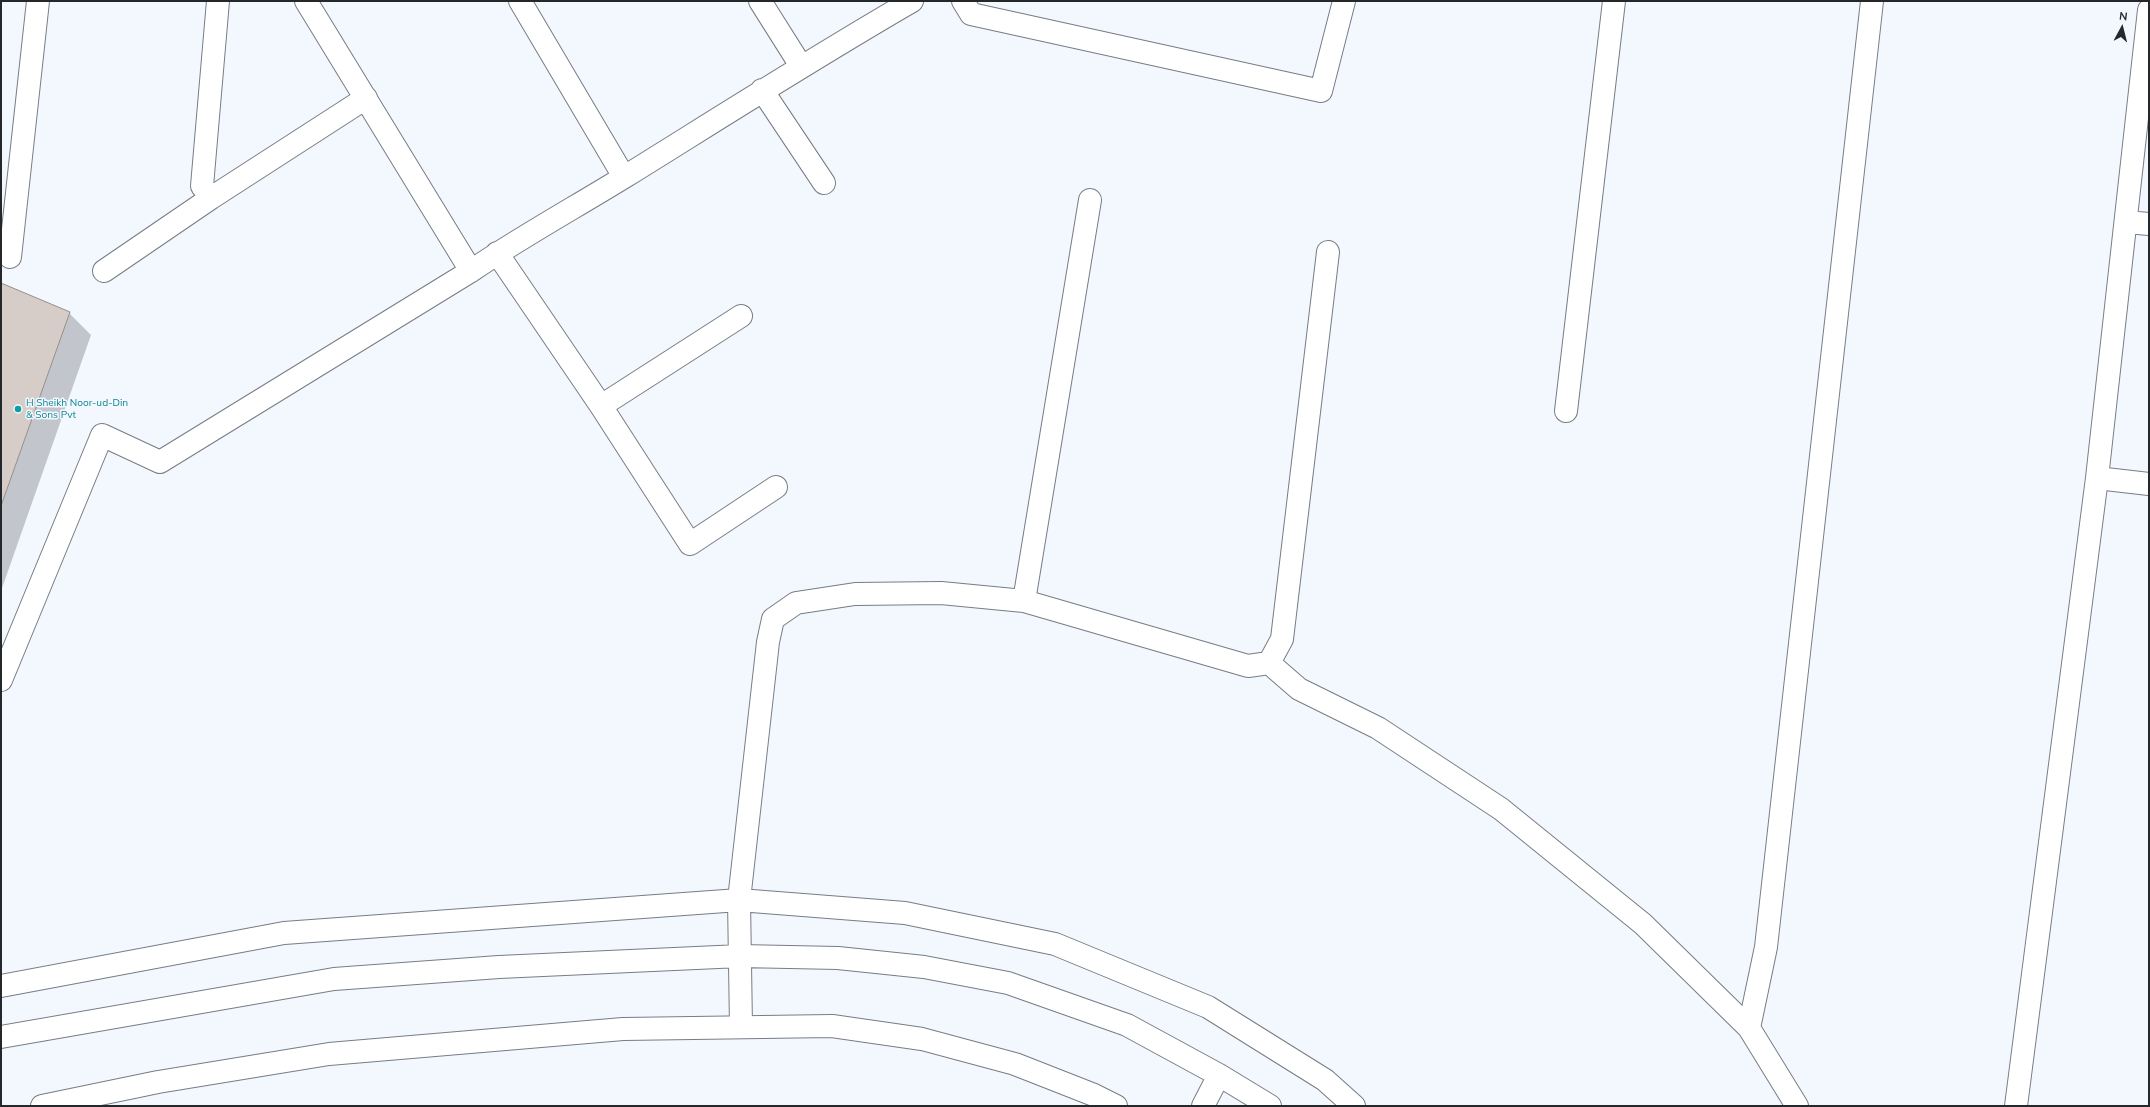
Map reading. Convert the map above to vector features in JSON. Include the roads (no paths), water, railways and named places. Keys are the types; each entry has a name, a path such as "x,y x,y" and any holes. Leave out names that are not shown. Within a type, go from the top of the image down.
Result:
{"street":[{"path":"10,257 38,1"},
{"path":"211,198 202,186 218,1"},
{"path":"306,1 471,271"},
{"path":"520,1 624,177"},
{"path":"760,1 801,66"},
{"path":"1,680 102,435 160,462 624,177 801,66 912,1"},
{"path":"963,1 971,14 1321,91 1344,1"},
{"path":"1566,411 1614,1"},
{"path":"1748,1028 1766,946 1872,1"},
{"path":"2016,1106 2098,478 2149,10"},
{"path":"762,90 824,183"},
{"path":"104,271 211,198 366,98"},
{"path":"1024,601 1090,200"},
{"path":"2126,222 2149,224"},
{"path":"1269,663 1282,639 1328,252"},
{"path":"498,253 601,406 690,544 776,487"},
{"path":"601,406 740,316"},
{"path":"2098,478 2149,484"},
{"path":"741,1027 739,900 768,642 773,619 796,603 855,594 941,593 1024,601 1248,666 1269,663 1299,689 1378,728 1501,809 1643,924 1748,1028 1797,1106"},
{"path":"1,986 284,933 739,900 905,912 1055,944 1208,1007 1325,1080 1354,1106"},
{"path":"1,1037 334,979 499,968 740,956 846,959 924,967 1008,983 1127,1025 1219,1075 1270,1106"},
{"path":"42,1106 158,1082 329,1054 623,1029 832,1026 922,1039 1015,1064 1094,1095 1116,1106"},
{"path":"1203,1106 1219,1075"}],"place":[{"name":"H Sheikh Noor-ud-Din & Sons Pvt","path":"18,409"}]}
